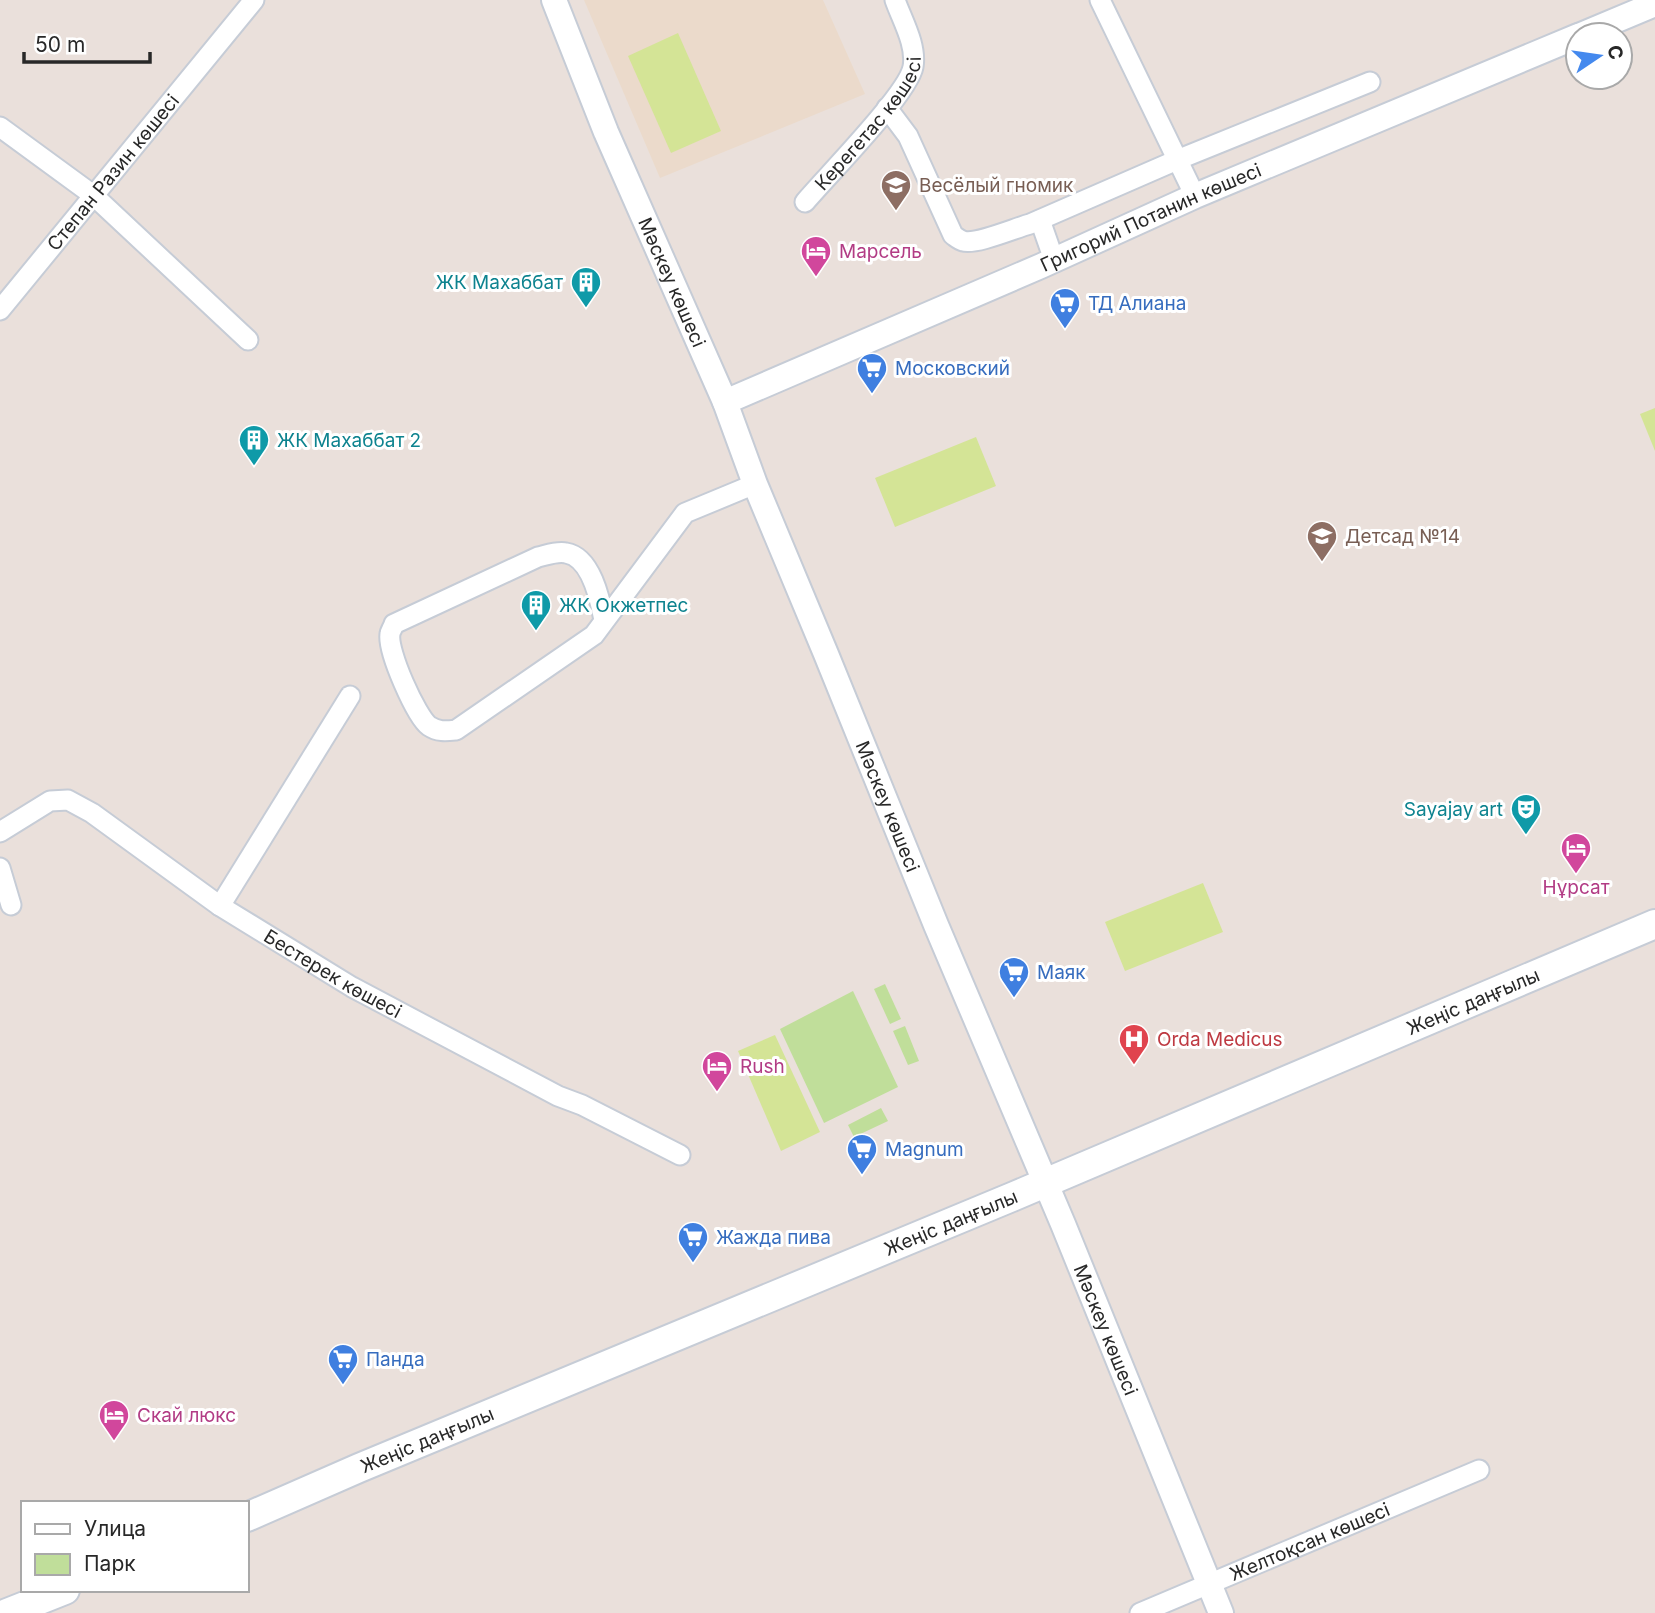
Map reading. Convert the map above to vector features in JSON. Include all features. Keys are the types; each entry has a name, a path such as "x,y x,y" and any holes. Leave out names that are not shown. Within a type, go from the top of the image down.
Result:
{"main road":[{"name":"Жеңіс даңғылы","path":"248,1517 1655,924"},
{"path":"7,1613 60,1592"}],"street":[{"name":"Степан Разин көшесі","path":"0,310 253,0"},
{"name":"Мәскеу көшесі","path":"554,0 606,132 725,402 755,484 936,925 1046,1182 1221,1613"},
{"name":"Керегетас көшесі","path":"805,202 905,85 913,67 911,43 895,0"},
{"path":"1100,0 1195,195"},
{"name":"Григорий Потанин көшесі","path":"1615,21 1655,4"},
{"name":"Григорий Потанин көшесі","path":"725,402 1054,260 1195,195 1564,42"},
{"path":"887,108 908,136 953,236 965,242 985,239 1040,220 1178,160 1370,82"},
{"path":"0,127 93,195 248,340"},
{"path":"1040,220 1054,260"},
{"path":"604,620 598,589 579,558 570,553 557,552 538,557 394,624 390,635 391,651 419,716 430,726 443,731 456,730 594,635 685,513 755,484"},
{"path":"220,906 350,696"},
{"name":"Бестерек көшесі","path":"0,832 50,800 68,800 92,813 220,906 352,987 558,1096 582,1105 680,1155"},
{"path":"0,868 11,905"},
{"name":"Желтоқсан көшесі","path":"1140,1613 1479,1470"}],"shaded area":[{"path":"584,0 823,0 865,94 660,178"}],"green space":[{"path":"678,33 721,131 671,153 628,56"},
{"path":"1655,408 1655,451 1640,414"},
{"path":"976,437 996,486 895,527 875,478"},
{"path":"1203,883 1223,932 1125,971 1105,922"},
{"path":"885,984 901,1019 890,1024 874,989"},
{"path":"853,991 898,1087 824,1123 780,1029"},
{"path":"905,1026 919,1061 908,1065 893,1031"},
{"path":"775,1035 820,1132 781,1151 738,1051"},
{"path":"881,1108 888,1121 854,1137 848,1125"}],"place":[{"name":"Весёлый гномик","path":"896,212"},
{"name":"Марсель","path":"816,278"},
{"name":"ЖК Махаббат","path":"586,309"},
{"name":"ТД Алиана","path":"1065,330"},
{"name":"Московский","path":"872,395"},
{"name":"ЖК Махаббат 2","path":"254,467"},
{"name":"Детсад №14","path":"1322,563"},
{"name":"ЖК Окжетпес","path":"536,632"},
{"name":"Sayajay аrt","path":"1526,836"},
{"name":"Нұрсат","path":"1576,875"},
{"name":"Маяк","path":"1014,999"},
{"name":"Orda Medicus","path":"1134,1066"},
{"name":"Rush","path":"717,1093"},
{"name":"Magnum","path":"862,1176"},
{"name":"Жажда пива","path":"693,1264"},
{"name":"Панда","path":"343,1386"},
{"name":"Скай люкс","path":"114,1442"}]}
